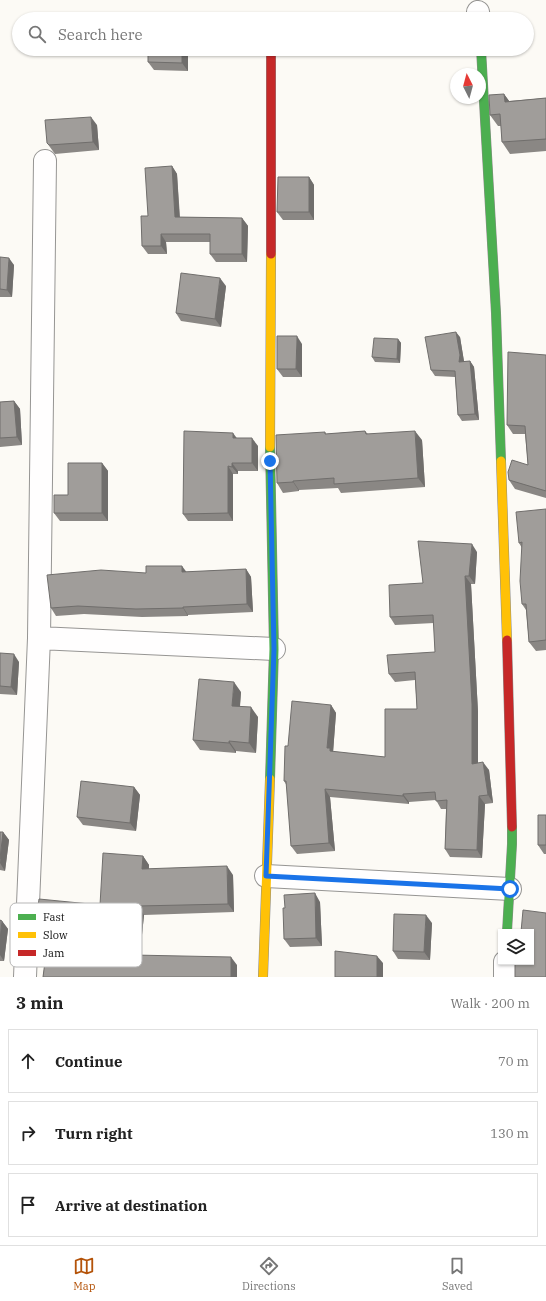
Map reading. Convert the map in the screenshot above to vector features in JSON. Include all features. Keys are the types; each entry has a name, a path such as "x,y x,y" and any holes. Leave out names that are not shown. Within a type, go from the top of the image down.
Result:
{"street":[{"path":"263,977 274,649 270,461 271,56"},
{"path":"481,56 497,321 512,844 507,929"},
{"path":"28,903 39,638 44,161"},
{"path":"39,638 274,649"},
{"path":"266,876 510,889"},
{"path":"505,977 506,965"},
{"path":"25,967 25,977"}],"building":[{"path":"148,56 182,56 182,63 148,62"},
{"path":"504,94 505,102 546,98 546,139 502,142 500,114 490,115 489,95"},
{"path":"91,117 93,142 49,145 47,143 45,120"},
{"path":"172,166 175,217 242,218 242,254 210,254 210,234 161,234 161,246 142,246 141,216 148,216 145,168"},
{"path":"278,177 309,177 309,212 277,212"},
{"path":"0,257 9,258 7,290 0,289"},
{"path":"181,273 220,278 215,319 176,313"},
{"path":"456,332 460,355 459,362 470,361 475,414 458,415 455,371 431,370 425,337"},
{"path":"277,336 297,336 296,369 277,369"},
{"path":"374,338 398,339 397,359 372,357"},
{"path":"508,352 546,355 546,491 509,480 508,472 512,460 528,465 525,426 507,425"},
{"path":"14,401 17,437 0,438 0,402"},
{"path":"184,431 233,433 233,438 252,438 252,463 232,463 232,467 228,466 228,513 183,514"},
{"path":"365,431 366,434 415,431 418,478 334,484 334,478 277,483 276,435 325,432 325,434"},
{"path":"68,463 102,463 102,513 54,513 54,495 68,495"},
{"path":"546,509 546,640 529,642 526,604 522,604 520,581 522,542 519,543 516,512"},
{"path":"418,541 472,544 469,576 465,576 472,704 472,764 483,762 488,795 479,796 477,850 445,849 447,800 436,801 435,792 403,794 403,796 325,789 329,843 291,846 286,781 284,781 285,746 288,746 292,701 331,705 327,748 330,748 330,751 385,757 385,709 417,709 415,672 389,674 387,655 435,652 433,615 390,617 389,585 423,583"},
{"path":"146,566 182,566 182,572 246,569 247,604 136,609 78,606 51,608 47,575 101,570 146,573"},
{"path":"0,653 14,654 11,687 0,686"},
{"path":"199,679 234,682 232,706 251,707 249,743 193,740"},
{"path":"81,781 134,787 130,823 77,817"},
{"path":"538,815 546,815 546,845 538,845"},
{"path":"0,832 3,832 0,859"},
{"path":"103,853 143,856 142,869 227,866 228,904 142,906 142,903 100,903"},
{"path":"315,893 316,938 284,939 284,895"},
{"path":"39,899 80,903 38,903"},
{"path":"523,910 546,913 546,977 515,977 515,965 534,965 534,929 521,929"},
{"path":"394,914 426,915 424,952 393,951"},
{"path":"0,920 2,921 0,940"},
{"path":"335,951 377,956 377,977 335,977"},
{"path":"142,955 231,957 231,977 43,977 44,967 142,967"}],"traffic: fast":[{"path":"481,56 496,313 501,461"},
{"path":"270,447 274,649 270,779"},
{"path":"507,929 512,827"}],"traffic: slow":[{"path":"270,447 271,254"},
{"path":"501,461 507,640"},
{"path":"263,977 270,779"}],"traffic: jam":[{"path":"271,56 271,254"},
{"path":"507,640 512,827"}],"route":[{"path":"270,461 274,649 266,876 510,889"}]}
